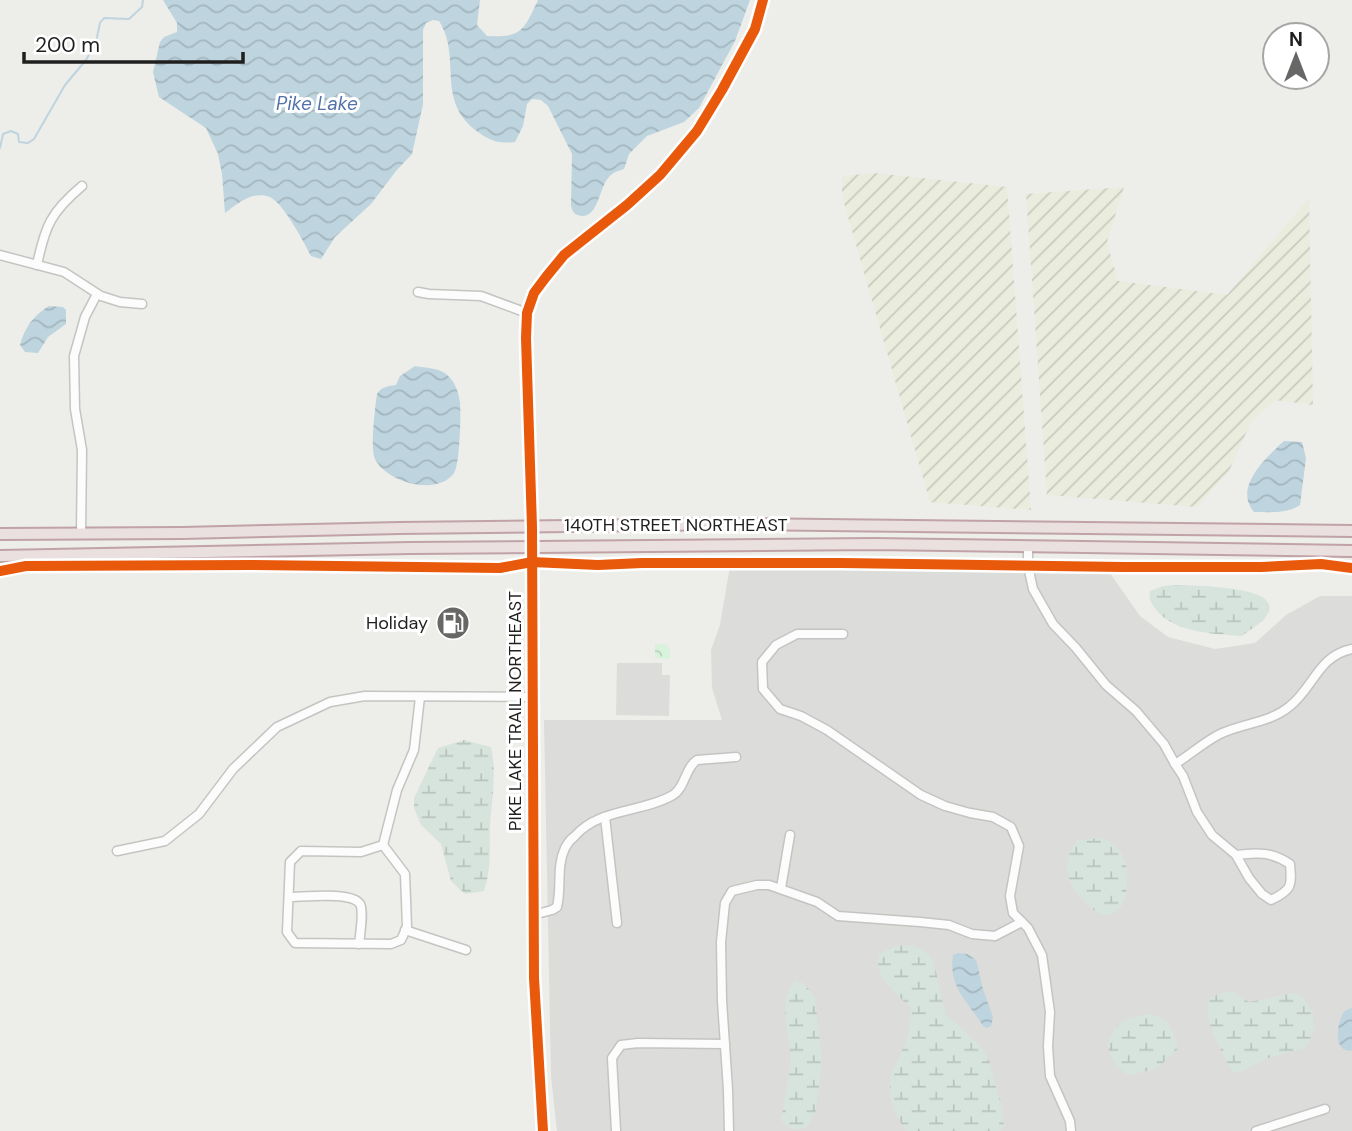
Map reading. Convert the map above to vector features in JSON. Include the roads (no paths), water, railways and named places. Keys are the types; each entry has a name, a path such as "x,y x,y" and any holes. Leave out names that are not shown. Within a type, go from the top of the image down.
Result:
{"highway":[{"name":"140TH STREET NORTHEAST","path":"0,534 731,524 1352,531"},
{"name":"140TH STREET NORTHEAST","path":"0,555 874,544 1352,551"}],"street":[{"name":"PIKE LAKE TRAIL NORTHEAST","path":"543,1131 534,978 532,527 527,313 534,293 564,255 660,175 697,131 755,29 763,0"},
{"path":"37,265 43,237 50,221 61,205 82,186"},
{"path":"0,255 64,272 97,294 120,302 142,304"},
{"path":"418,292 481,296 527,313"},
{"path":"81,534 82,450 75,409 74,356 85,317 97,294"},
{"path":"1028,547 1028,566 1033,589 1053,624 1106,685 1136,711 1164,744 1184,776 1197,811 1212,835 1236,855 1262,894 1271,900 1285,894 1292,883 1290,864 1279,857 1253,853 1236,855"},
{"path":"843,634 797,634 776,645 761,662 763,689 780,709 802,716 827,730 921,794 945,806 993,817 1010,827 1019,846 1010,896 1013,913 1028,928 1042,955 1051,1012 1048,1046 1051,1076 1070,1121 1071,1131"},
{"path":"1175,764 1219,735 1282,712 1302,694 1318,669 1332,657 1352,649"},
{"path":"117,851 165,841 199,814 233,769 276,727 330,702 365,696 533,697"},
{"path":"383,845 397,790 414,750 420,697"},
{"path":"533,915 557,907 558,871 565,846 584,825 677,793 688,769 697,760 736,757"},
{"path":"606,817 617,923"},
{"path":"780,888 790,835"},
{"path":"383,845 405,874 407,927 401,940 391,944 296,943 287,932 290,862 301,852 361,852 383,845"},
{"path":"729,1131 721,942 725,903 732,891 769,885 817,902 838,916 950,925 972,934 996,936 1022,922"},
{"path":"289,897 347,897 359,902 362,907 359,944"},
{"path":"405,930 466,950"},
{"path":"616,1131 612,1058 621,1045 725,1044"},
{"path":"1256,1131 1325,1109"}],"water":[{"name":"Pike Lake","path":"163,0 480,0 477,25 487,36 499,36 520,30 538,0 750,0 735,41 699,108 684,122 647,136 629,154 624,169 612,174 606,182 592,211 582,216 575,213 571,206 572,154 548,106 541,100 532,99 527,104 523,126 515,142 500,142 482,135 465,120 457,106 446,35 439,21 426,23 423,30 423,104 412,154 371,204 335,237 321,259 311,256 287,215 270,197 249,197 225,213 218,154 206,128 159,97 153,72 160,42 164,37 177,32 177,23"},
{"path":"49,306 63,307 66,310 66,324 48,337 38,353 25,352 20,345 27,327"},
{"path":"415,366 443,372 458,391 458,460 454,473 436,484 412,484 400,480 381,467 375,459 373,428 377,394 383,388 396,385 400,376"},
{"path":"1284,441 1302,442 1306,458 1300,505 1284,511 1254,512 1247,493 1250,483 1261,464"},
{"path":"967,954 977,963 993,1017 991,1026 987,1028 956,985 952,966 953,955"},
{"path":"1352,1008 1350,1051 1344,1050 1340,1045 1338,1032 1344,1013"}],"waterway":[{"path":"0,148 3,134 11,131 18,134 19,142 28,143 34,139 65,85 86,60 96,42 100,23 104,18 129,19 142,7 143,0"}],"place":[{"name":"Holiday","path":"453,623"}]}
